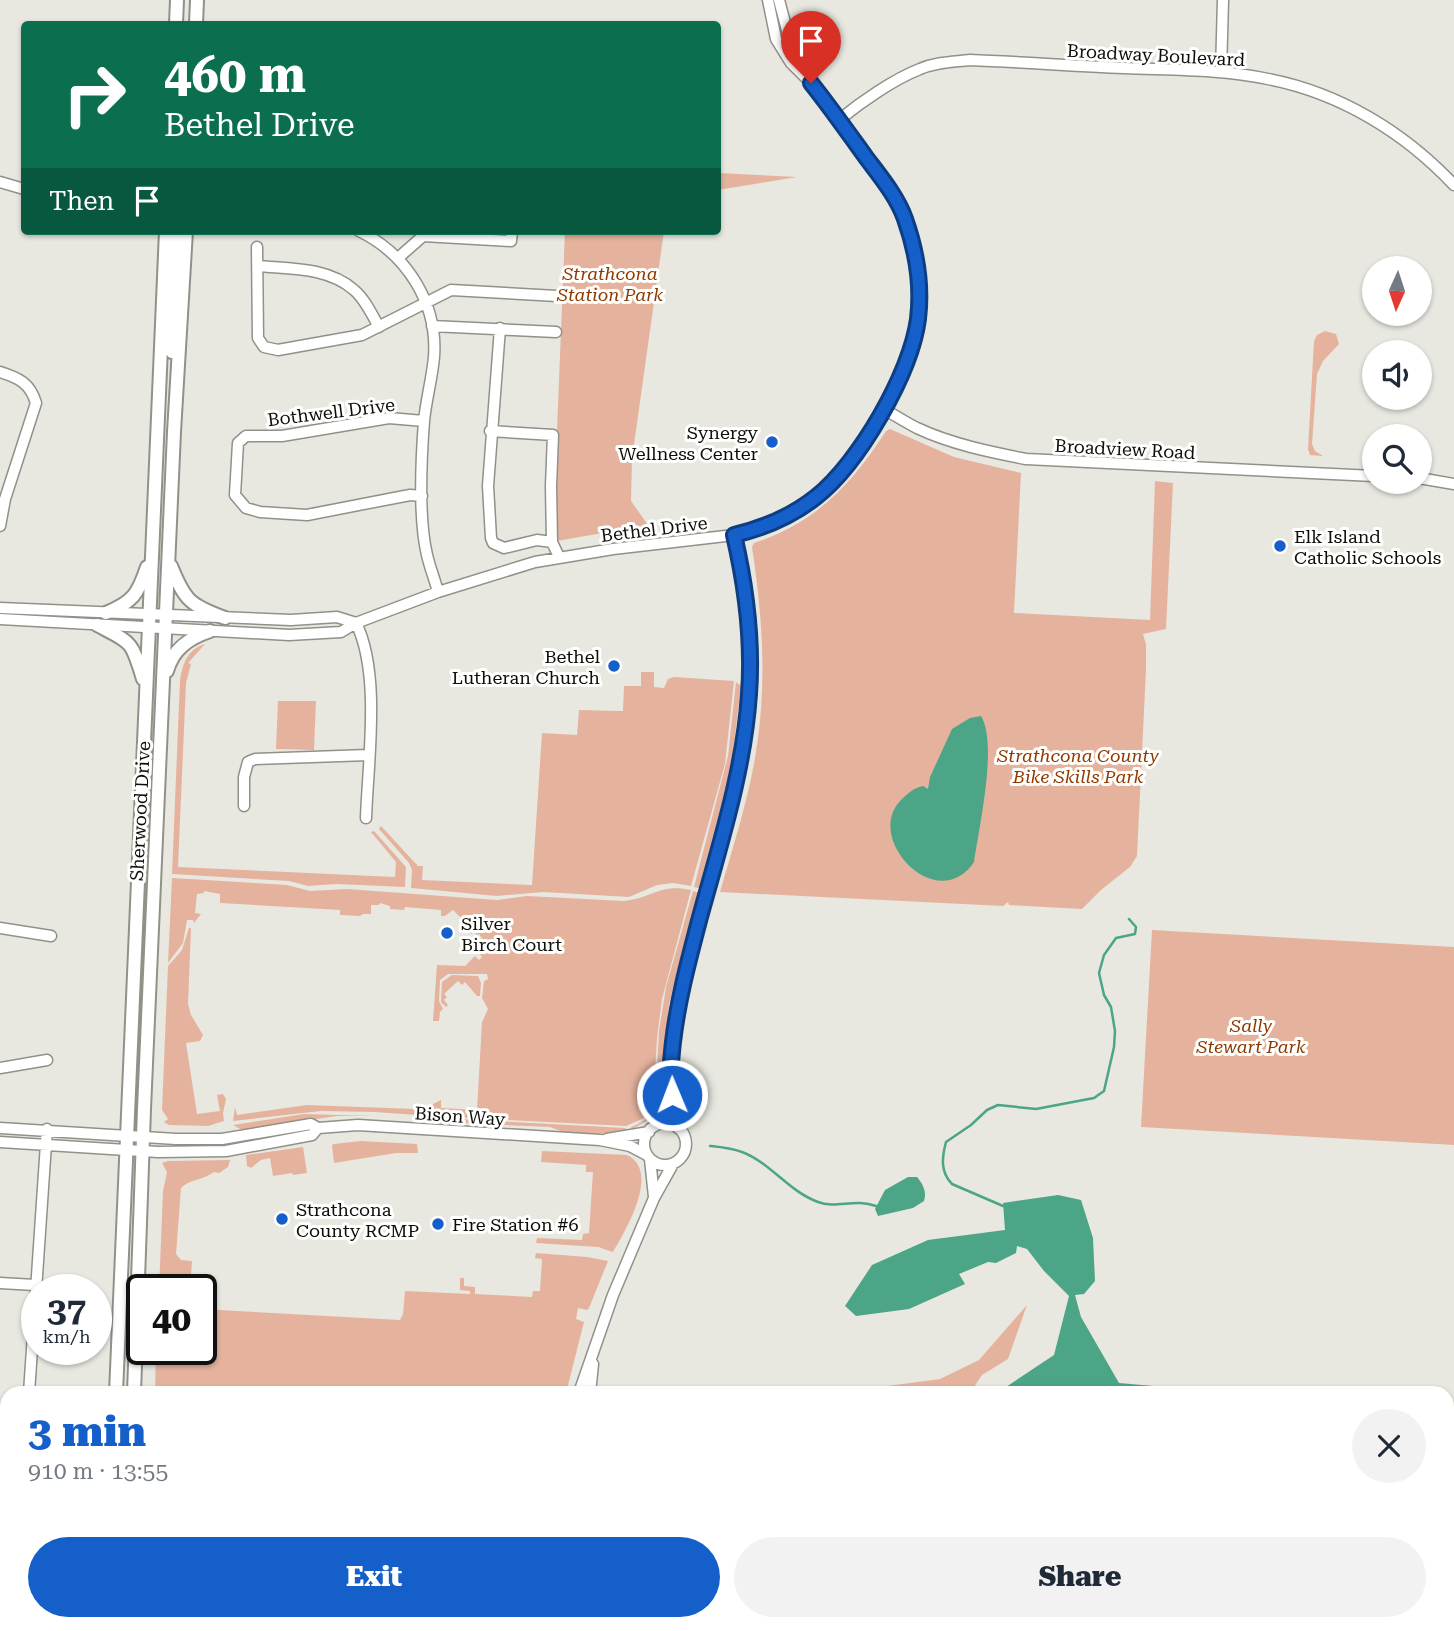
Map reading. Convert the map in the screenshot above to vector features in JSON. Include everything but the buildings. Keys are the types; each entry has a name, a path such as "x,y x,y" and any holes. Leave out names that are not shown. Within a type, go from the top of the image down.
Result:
{"main road":[{"path":"176,21 177,0"},
{"path":"196,21 197,3"},
{"path":"157,235 165,256"},
{"name":"Sherwood Drive","path":"116,1386 166,235"},
{"path":"176,235 170,338 176,391"},
{"name":"Sherwood Drive","path":"134,1386 142,1136 176,391 186,235"},
{"path":"183,277 188,244 192,235"},
{"path":"106,614 136,596 153,550"},
{"path":"169,562 183,594 200,609 225,618"},
{"path":"97,625 127,641 133,648 146,689"},
{"path":"163,685 170,662 180,648 194,636 210,631"}],"street":[{"name":"Bethel Drive","path":"150,622 166,629 316,635 341,632 356,622 438,592 535,562 734,535 778,521 816,498 845,467 883,409 904,369 916,327 919,288 915,252 904,216 883,179 811,83 791,63 776,39 768,0"},
{"name":"Bethel Drive","path":"779,0 788,34 811,83"},
{"path":"1221,72 1223,0"},
{"name":"Broadway Boulevard","path":"839,120 899,80 919,69 942,63 970,60 1221,72 1295,85 1357,110 1403,138 1454,185"},
{"path":"0,183 21,188"},
{"path":"365,235 398,258 415,280 425,301 432,326 434,358 424,421 422,496 427,554 438,592"},
{"path":"398,258 421,235"},
{"path":"483,235 511,241 512,235"},
{"path":"257,247 258,338 264,347 278,350 362,335 451,290 557,296"},
{"path":"258,266 310,270 337,278 356,290 379,327"},
{"path":"432,326 556,332"},
{"path":"500,328 490,431 487,507 489,528 494,543 504,548 537,540 552,542"},
{"path":"0,372 20,379 31,388 36,403 5,499 0,526"},
{"name":"Broadview Road","path":"883,409 916,428 942,438 1026,459 1362,476"},
{"name":"Bothwell Drive","path":"422,496 410,495 307,515 260,512 246,508 235,495 238,443 246,436 282,436 389,418 424,421"},
{"path":"490,431 553,435 552,542 559,557"},
{"path":"1432,480 1454,484"},
{"path":"654,1198 644,1146 663,1108 681,989 736,782 745,737 750,692 750,650 747,607 734,535"},
{"path":"0,607 106,614 150,622"},
{"name":"Bethel Drive","path":"150,622 167,616 291,620 337,617 356,622"},
{"path":"0,619 97,625 150,622"},
{"path":"356,622 364,637 371,685 366,818"},
{"path":"244,806 244,777 248,762 255,759 368,755"},
{"path":"0,928 51,936"},
{"path":"0,1068 47,1060"},
{"path":"669,1080 678,1128"},
{"name":"Bison Way","path":"0,1128 222,1139 311,1124 317,1128 358,1125 600,1140 630,1146 648,1157"},
{"path":"581,1386 613,1295 654,1198 663,1178 673,1164 682,1158 686,1147 685,1136 678,1128 669,1124 652,1129"},
{"name":"Bison Way","path":"0,1142 142,1151 226,1151 312,1135 317,1128"},
{"path":"36,1274 47,1129"},
{"name":"Bison Way","path":"600,1140 652,1129"},
{"path":"648,1157 660,1165 673,1164"},
{"path":"0,1283 21,1284"},
{"path":"591,1386 595,1346"},
{"path":"29,1386 31,1365"}],"green space":[{"path":"721,173 797,177 721,190"},
{"name":"Strathcona Station Park","path":"565,235 663,235 632,459 631,501 648,525 557,541 553,530"},
{"path":"1325,331 1336,334 1339,344 1323,361 1317,374 1312,444 1315,451 1323,456 1310,455 1308,449 1314,341 1317,335"},
{"name":"Strathcona County Bike Skills Park","path":"890,429 954,457 1021,473 1014,613 1150,620 1155,481 1173,483 1166,629 1143,634 1146,644 1146,670 1137,856 1130,867 1082,909 1009,905 1008,902 1003,906 720,892 750,782 760,720 762,646 752,547 754,543 814,513 845,485"},
{"path":"205,644 188,663 191,664 186,683 178,867 395,877 396,862 371,832 374,831 406,867 405,887 336,884 308,886 289,881 172,874 180,680 187,658"},
{"path":"641,672 654,672 654,687 664,688 668,679 674,677 734,681 725,764 691,886 673,883 657,885 629,897 543,892 497,896 411,888 412,870 409,863 379,829 381,826 418,866 423,866 422,880 532,885 542,733 577,735 579,710 623,711 624,686 641,686"},
{"path":"736,682 741,686 731,769 702,877 702,889 694,887 728,756"},
{"path":"278,701 316,701 314,750 276,749"},
{"path":"172,878 287,885 310,891 347,889 497,900 527,896 624,901 671,888 691,890 662,999 653,1107 644,1118 626,1126 432,1116 433,1104 441,1100 441,1108 477,1110 482,1022 488,1009 482,998 487,974 448,974 440,980 439,1001 443,1009 439,1021 433,1021 437,965 465,966 475,956 479,960 482,957 478,952 486,945 479,934 471,934 462,923 464,921 453,910 441,916 441,910 405,907 404,910 390,909 390,906 380,903 371,905 371,914 340,915 340,910 220,903 220,894 204,891 197,894 195,913 201,914 194,923 193,920 187,920 183,943 168,963"},
{"path":"693,891 700,893 669,1004 662,1096 651,1118 631,1130 631,1127 648,1116 655,1106 659,1031 666,987"},
{"path":"189,928 188,1004 203,1035 200,1041 186,1043 197,1114 220,1111 217,1095 223,1094 226,1099 224,1121 208,1126 169,1125 164,1122 168,1119 162,1110 168,966 182,950"},
{"name":"Sally Stewart Park","path":"1152,930 1454,947 1454,1145 1141,1127"},
{"path":"452,975 478,976 481,983 480,996 465,982 462,985 458,981 444,994 447,997 444,1000 448,1005 446,1007 441,1002 442,982"},
{"path":"416,1104 419,1104 418,1115 321,1111 233,1121 235,1107 237,1115 307,1105 416,1109"},
{"path":"304,1114 374,1116 337,1116 242,1130 233,1125"},
{"path":"440,1118 625,1128 627,1132 566,1133 550,1127 458,1123 441,1125"},
{"path":"361,1141 417,1144 418,1153 396,1153 334,1163 332,1145"},
{"path":"303,1147 307,1173 273,1176 270,1158 261,1160 251,1168 247,1166 246,1155"},
{"path":"542,1151 627,1155 637,1163 641,1174 638,1201 613,1252 598,1247 536,1243 537,1238 582,1240 583,1234 589,1233 593,1172 586,1172 586,1165 541,1162"},
{"path":"230,1160 228,1167 219,1173 214,1172 181,1188 176,1254 181,1260 192,1261 191,1274 160,1274 163,1191 167,1172 162,1163"},
{"path":"536,1253 608,1261 589,1308 578,1308 576,1319 584,1322 568,1386 155,1386 156,1365 217,1365 217,1310 400,1320 405,1291 470,1294 470,1291 460,1290 460,1278 464,1278 464,1286 475,1287 475,1294 532,1297 533,1291 540,1291 542,1259 535,1258"},
{"path":"1027,1305 1008,1359 982,1375 975,1386 888,1386 940,1379 979,1360"}],"shaded area":[{"path":"981,716 986,729 988,765 974,862 959,876 942,881 925,877 910,866 898,852 891,835 891,817 900,801 910,792 923,786 928,789 930,777 952,729 970,718"},
{"path":"908,1177 917,1177 921,1182 925,1191 924,1201 913,1208 878,1216 875,1209 885,1190"},
{"path":"1058,1195 1081,1200 1093,1238 1095,1281 1084,1294 1075,1295 1081,1317 1119,1383 1153,1386 1008,1386 1054,1355 1069,1296 1027,1249 1017,1246 1016,1253 996,1263 988,1262 959,1274 965,1284 909,1309 856,1316 845,1306 872,1265 928,1240 1005,1230 1003,1203"}],"waterway":[{"path":"1003,1206 952,1184 945,1174 943,1164 946,1142 987,1110 998,1105 1036,1109 1094,1098 1104,1091 1115,1031 1111,1007 1104,995 1099,973 1104,955 1116,938 1135,934 1136,927 1129,919"},
{"path":"710,1146 742,1152 752,1157 798,1191 818,1202 876,1206"}],"place":[{"name":"Synergy Wellness Center","path":"772,442"},
{"name":"Elk Island Catholic Schools","path":"1280,546"},
{"name":"Bethel Lutheran Church","path":"614,666"},
{"name":"Silver Birch Court","path":"447,933"},
{"name":"Strathcona County RCMP","path":"282,1219"},
{"name":"Fire Station #6","path":"438,1224"}],"route":[{"path":"672,1095 669,1080 677,1007 736,782 750,692 747,607 734,535 778,521 797,510 816,498 845,467 897,385 912,347 918,317 919,288 915,252 904,216 883,179 811,83"}]}
